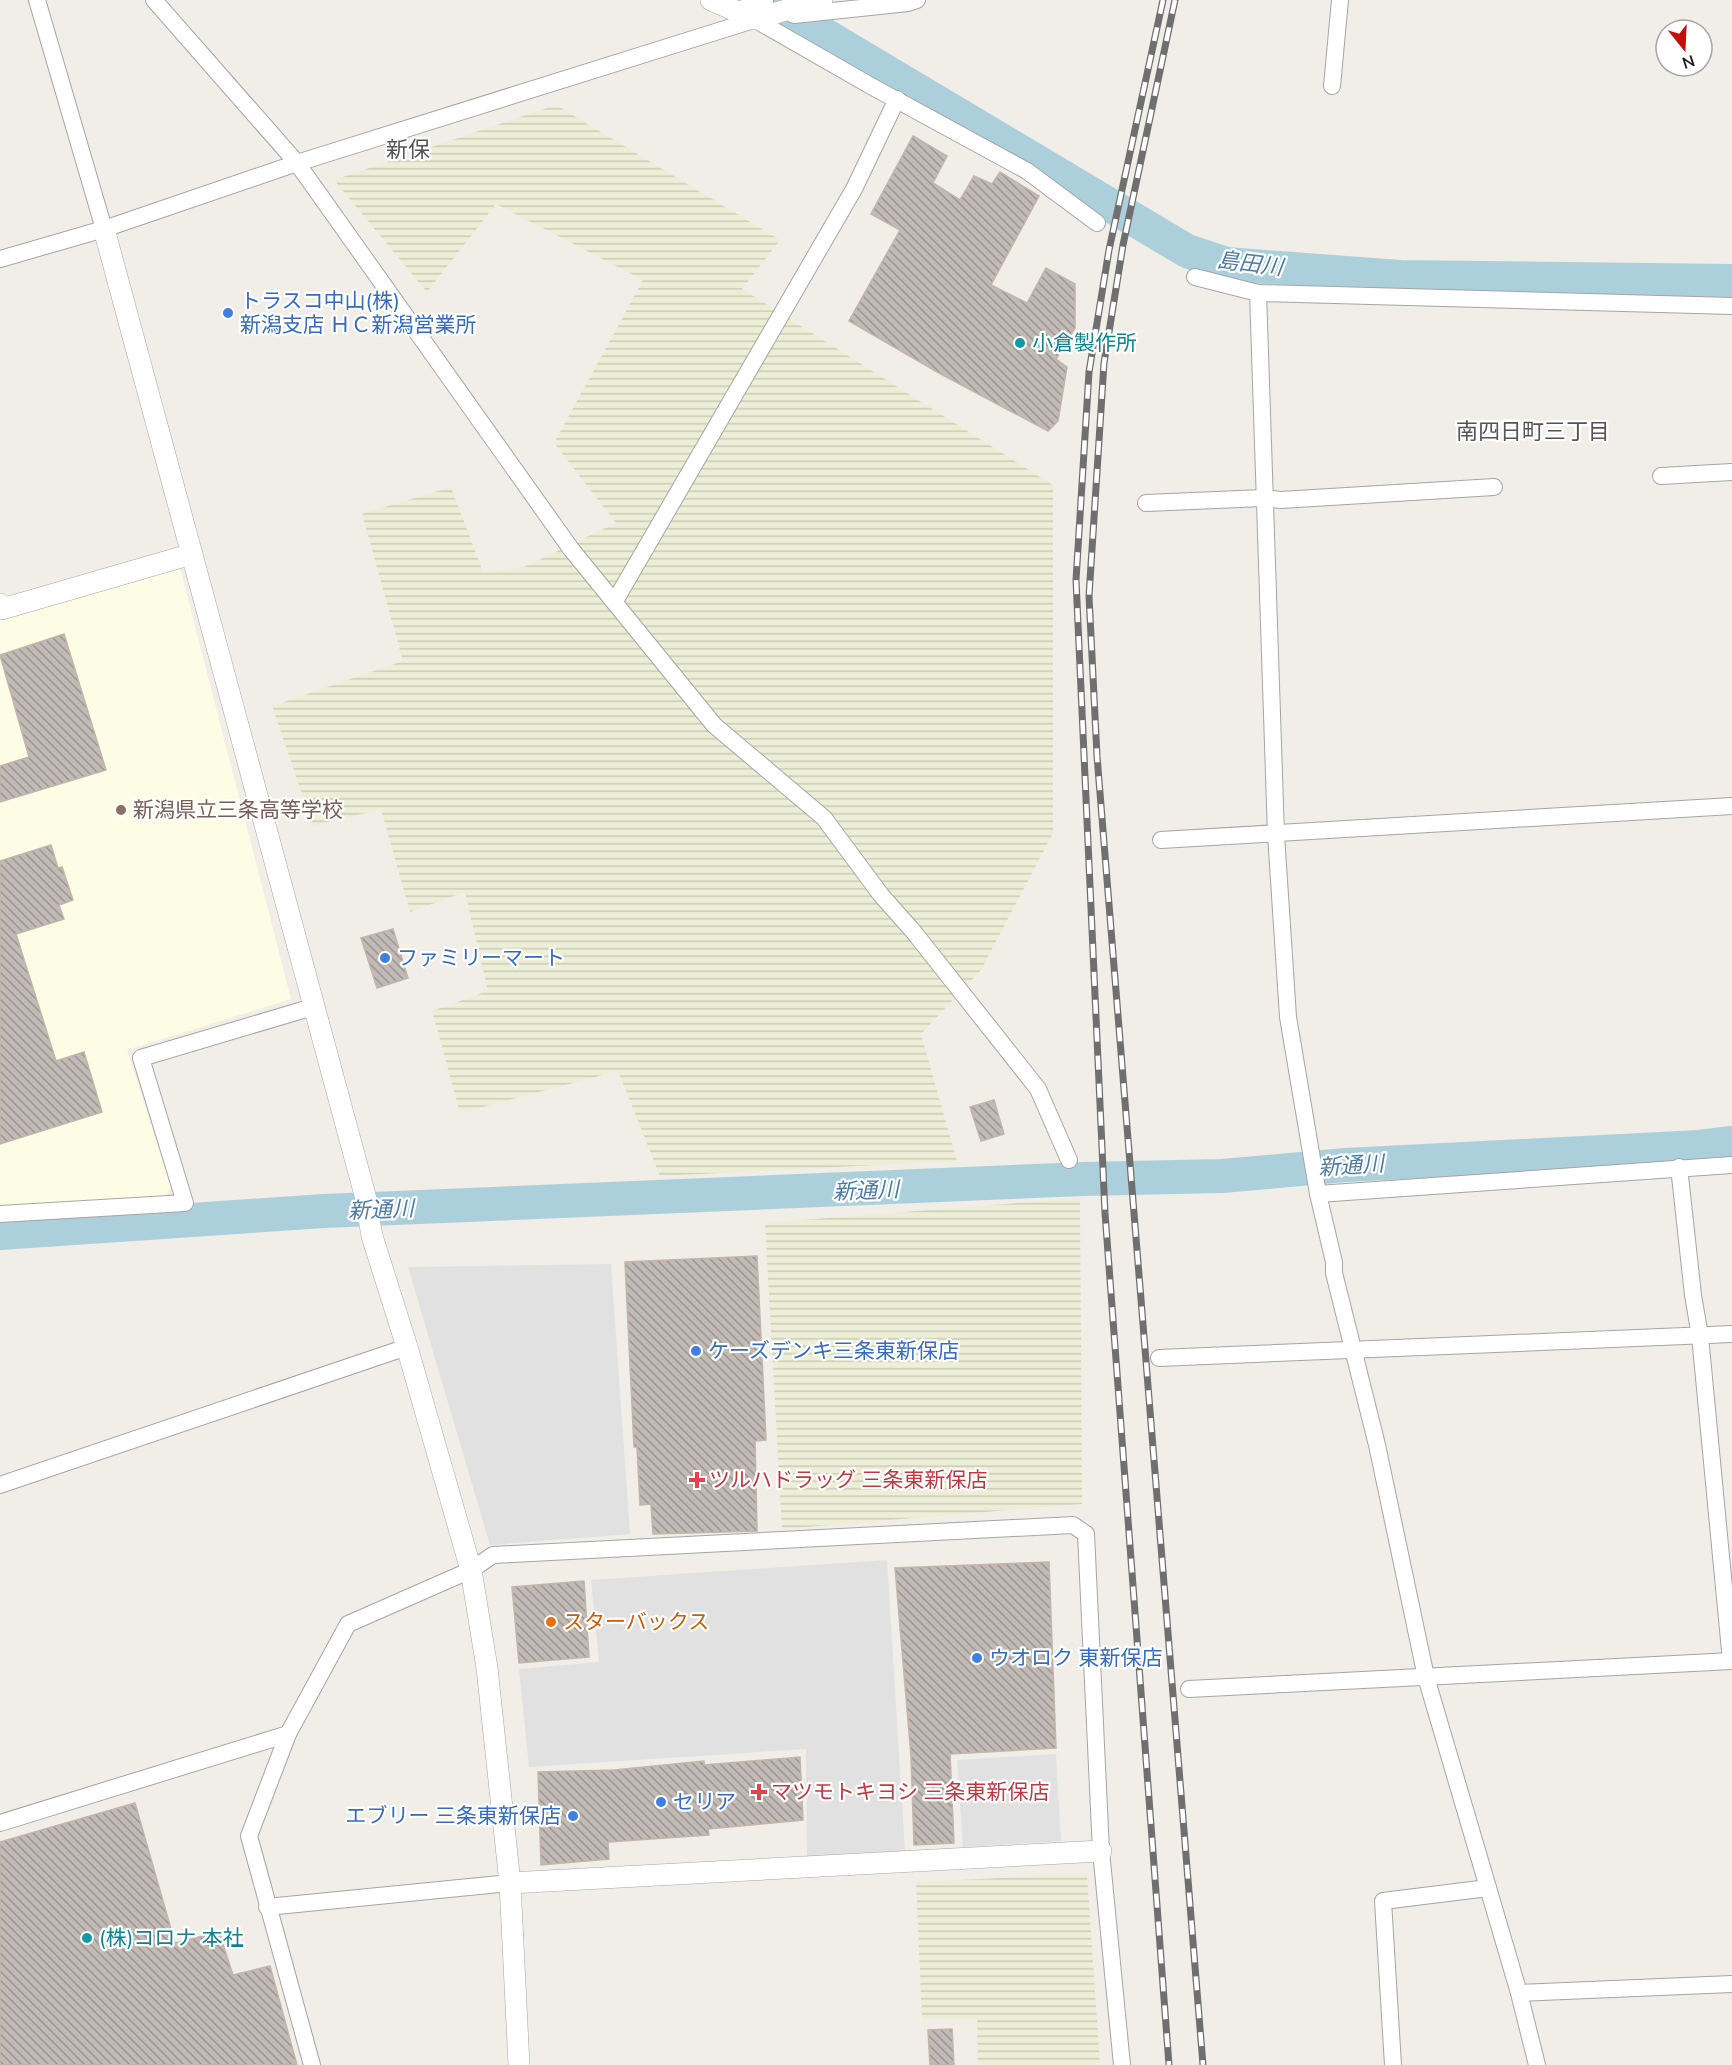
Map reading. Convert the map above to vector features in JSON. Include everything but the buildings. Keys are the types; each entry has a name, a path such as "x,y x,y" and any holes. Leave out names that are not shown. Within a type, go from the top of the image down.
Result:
{"street":[{"path":"37,0 104,229 366,1200 370,1223 471,1570 487,1668 510,1883 519,2065"},
{"path":"154,0 297,163 571,549 714,725 824,818 881,895 913,931 1038,1089 1069,1160"},
{"path":"711,0 745,15 1027,171 1097,223"},
{"path":"745,15 765,0"},
{"path":"0,259 104,229 745,15 822,0"},
{"path":"745,15 908,3 917,0"},
{"path":"1332,86 1340,0"},
{"path":"615,601 854,189 897,99"},
{"path":"1195,277 1258,293 1732,306"},
{"path":"1258,293 1263,498 1276,835 1288,1017 1318,1194 1352,1352 1377,1444 1426,1677 1519,1993 1537,2065"},
{"path":"1661,476 1732,472"},
{"path":"1146,503 1263,498 1281,500 1494,487"},
{"path":"0,604 2,609 192,554"},
{"path":"1161,840 1276,835 1732,806"},
{"path":"0,1214 185,1203 141,1058 313,1007"},
{"path":"1318,1194 1732,1165"},
{"path":"1189,1689 1732,1661 1700,1336 1693,1295 1679,1167"},
{"path":"1160,1358 1732,1335"},
{"path":"0,1485 407,1347"},
{"path":"312,2065 249,1836 288,1734 348,1624 471,1570 493,1555 1073,1525 1086,1534 1101,1851 1122,2065"},
{"path":"0,1823 288,1734"},
{"path":"267,1906 510,1883 1101,1851"},
{"path":"1393,2065 1383,1902 1488,1888"},
{"path":"1519,1993 1732,1984"}],"shaded area":[{"path":"556,105 780,240 742,289 1053,485 1053,833 981,970 921,1034 957,1161 660,1176 618,1071 460,1113 432,1011 488,991 465,892 410,912 381,809 313,826 272,706 403,661 362,514 451,487 483,572 524,567 616,523 554,443 643,280 496,204 427,292 334,180"},
{"name":"新潟県立三条高等学校","path":"180,568 291,999 127,1050 171,1187 166,1196 0,1206 0,621"},
{"path":"1080,1198 1082,1504 782,1529 765,1223"},
{"path":"611,1264 630,1534 490,1545 408,1267"},
{"path":"887,1560 905,1852 807,1857 806,1749 529,1767 519,1669 599,1662 591,1580"},
{"path":"1056,1754 1061,1841 963,1847 957,1760"},
{"path":"1087,1874 1100,2065 978,2065 977,2019 922,2019 916,1882"}],"waterway":[{"name":"島田川","path":"766,0 1187,251 1226,264 1400,277 1732,281"},
{"name":"新通川","path":"0,1233 324,1211 1083,1179 1222,1176 1346,1165 1699,1147 1732,1143"}],"railway":[{"path":"1163,0 1109,250 1089,372 1076,580 1105,1213 1169,2065"},
{"path":"1175,0 1123,245 1104,363 1089,596 1097,756 1203,2065"}],"place":[{"name":"トラスコ中山(株) 新潟支店 ＨＣ新潟営業所","path":"228,313"},
{"name":"小倉製作所","path":"1020,343"},
{"name":"新潟県立三条高等学校","path":"121,810"},
{"name":"ファミリーマート","path":"385,958"},
{"name":"ケーズデンキ三条東新保店","path":"696,1351"},
{"name":"ツルハドラッグ 三条東新保店","path":"697,1480"},
{"name":"スターバックス","path":"551,1622"},
{"name":"ウオロク 東新保店","path":"977,1658"},
{"name":"マツモトキヨシ 三条東新保店","path":"759,1792"},
{"name":"セリア","path":"661,1802"},
{"name":"エブリー 三条東新保店","path":"573,1816"},
{"name":"(株)コロナ 本社","path":"87,1938"}],"district":[{"name":"新保","path":"408,149"},
{"name":"南四日町三丁目","path":"1533,431"}]}
